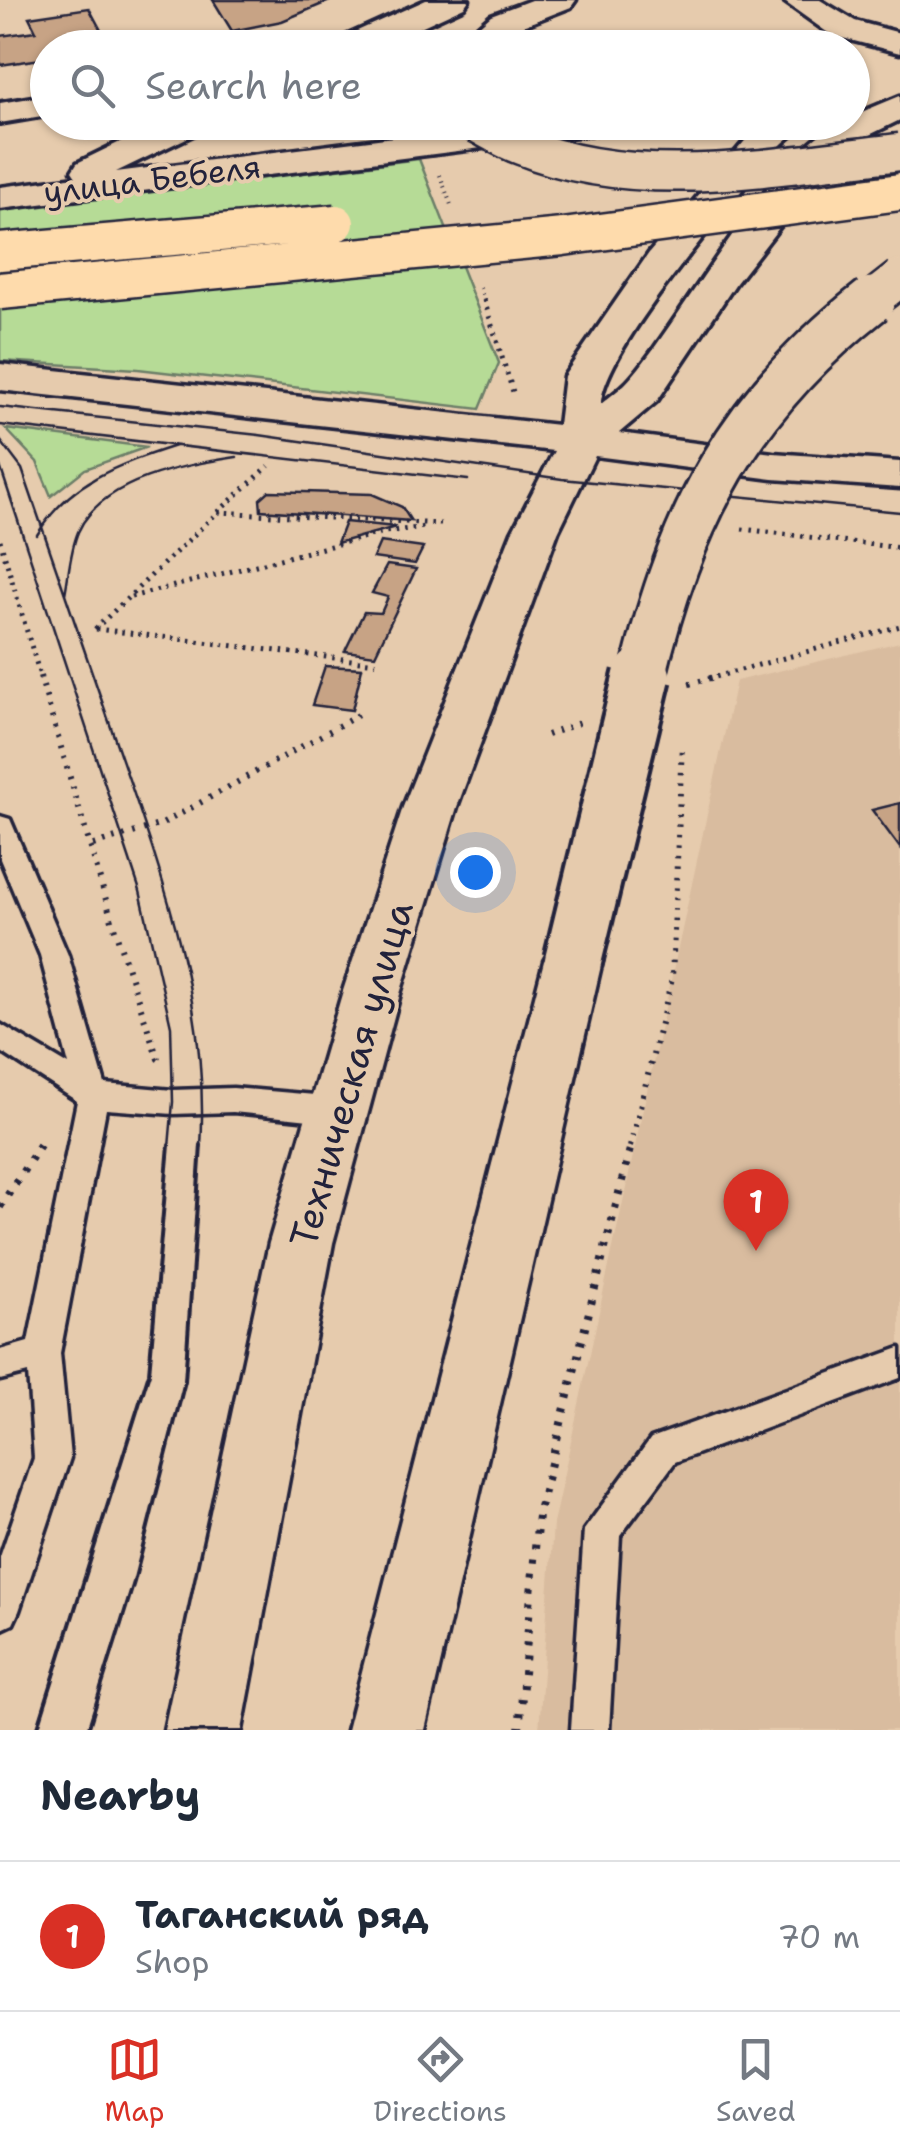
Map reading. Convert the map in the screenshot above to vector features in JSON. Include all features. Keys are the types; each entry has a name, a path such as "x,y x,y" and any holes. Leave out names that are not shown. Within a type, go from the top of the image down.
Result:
{"main road":[{"path":"493,30 503,22 560,0"},
{"path":"798,0 850,30"},
{"path":"382,30 433,4"},
{"path":"870,36 900,44"},
{"path":"49,191 153,140"},
{"name":"улица Бебеля","path":"0,198 457,140"},
{"path":"502,140 552,158 602,167 725,167 900,153"},
{"name":"Техническая улица","path":"580,443 580,397 585,376 663,262 765,140"},
{"name":"Техническая улица","path":"204,1730 301,1243 430,807 535,532 580,443 642,392 720,276 818,152 834,140"},
{"path":"578,197 900,153"},
{"path":"0,291 405,254 900,192"},
{"path":"0,252 373,219"},
{"path":"386,1730 653,633 693,517 754,415 822,339 900,278"},
{"path":"0,378 154,392 772,466 900,475"}],"street":[{"path":"0,114 30,108"}],"lane":[{"path":"0,826 54,955 93,1096 43,1354 52,1458 0,1611"},
{"path":"0,1036 93,1096 173,1102 233,1100 338,1110"},
{"path":"0,1365 43,1354"},
{"path":"590,1730 602,1530 663,1450 900,1363"}],"path":[{"path":"475,274 513,392"},
{"path":"269,466 95,629 376,663"},
{"path":"128,598 385,532 441,524 218,512"},
{"path":"724,526 900,548"},
{"path":"0,540 114,927 158,1059"},
{"path":"685,685 900,626"},
{"path":"92,846 162,824 360,714"},
{"path":"518,1730 538,1514 672,978"}],"shaded area":[{"path":"900,642 900,1730 539,1730 553,1524 736,681"}],"green space":[{"path":"419,159 499,363 480,409 138,369 0,361 0,210"},
{"path":"6,429 147,447 85,469 51,496 37,462"}],"building":[{"path":"213,0 332,0 282,21 231,30"},
{"path":"89,8 101,30 36,30 29,17"},
{"path":"30,32 30,61 0,65 0,36"},
{"path":"269,491 372,494 402,507 411,521 261,510 260,499"},
{"path":"345,522 396,527 337,543"},
{"path":"380,542 423,548 415,564 373,558"},
{"path":"387,565 416,569 375,655 345,651 364,612 381,613 388,597 372,593"},
{"path":"325,666 362,668 352,710 312,705"},
{"path":"900,803 900,848 872,810"}],"tram line":[{"path":"0,407 259,435 562,479 900,512"},
{"path":"0,425 468,480"},
{"path":"0,440 22,469 42,528"},
{"path":"42,528 64,501 97,477 175,446"},
{"path":"65,594 78,532 106,499 147,477 237,457"},
{"path":"0,466 140,891 171,1026 173,1102 169,1147"},
{"path":"37,535 42,528"},
{"path":"42,528 133,792 179,941 198,1043 201,1147"},
{"path":"37,1730 149,1373 169,1145"},
{"path":"88,1730 134,1582 185,1381 201,1145"}],"place":[{"name":"Таганский ряд","path":"756,1251"}]}
